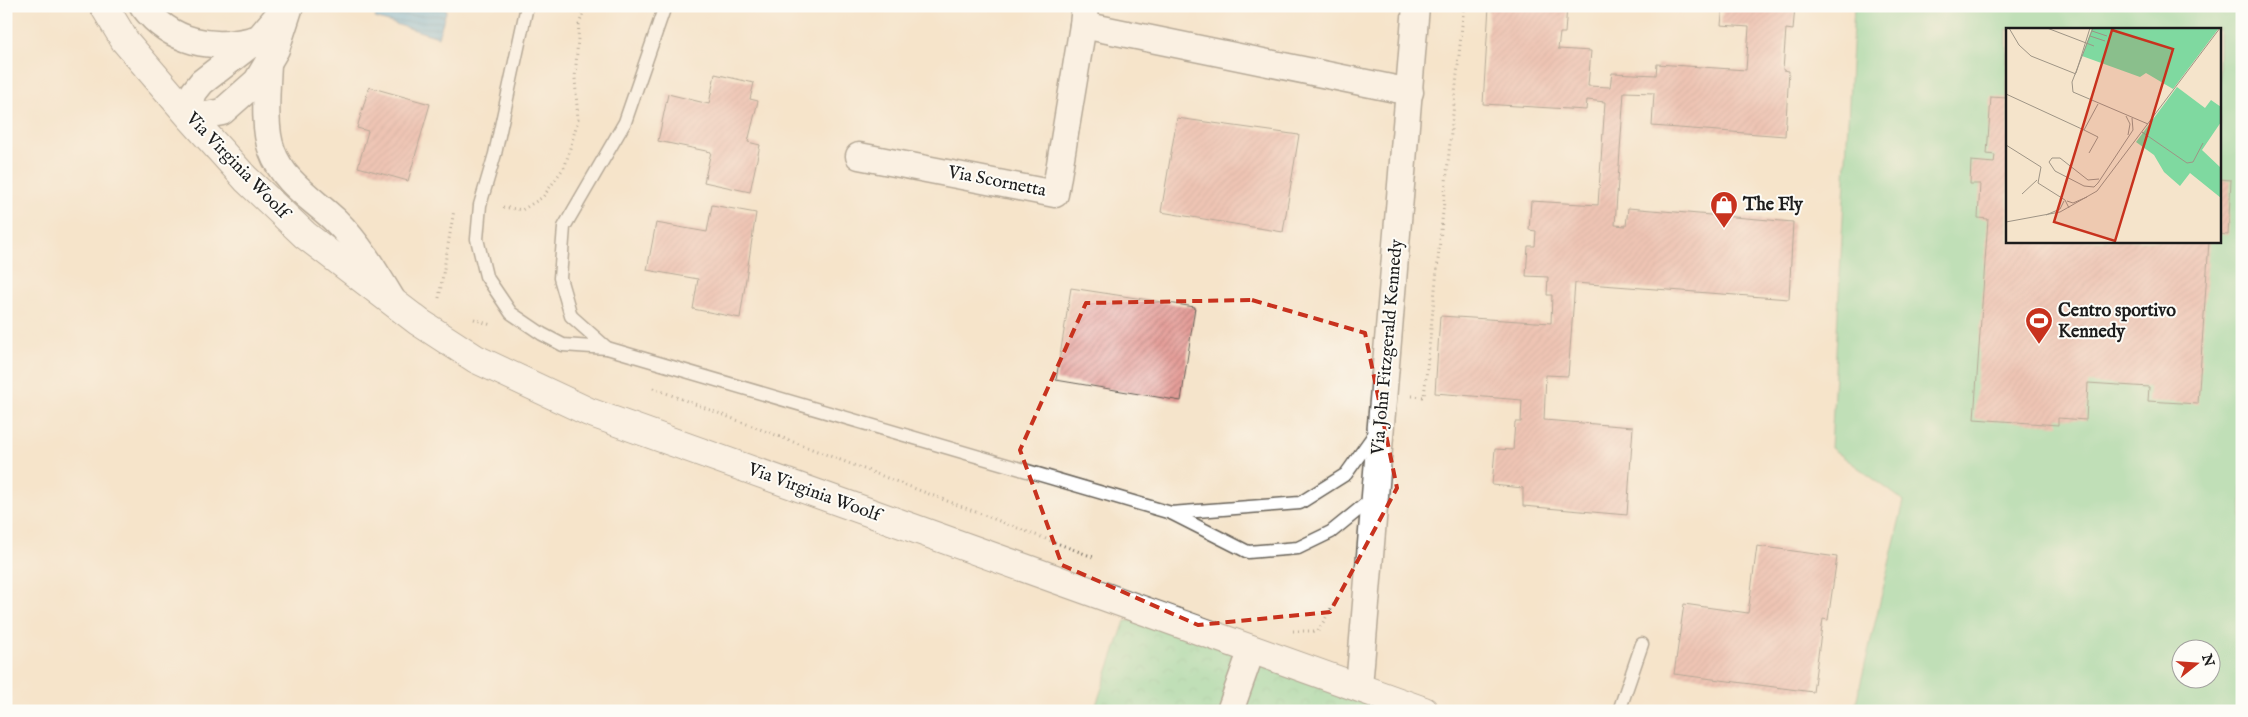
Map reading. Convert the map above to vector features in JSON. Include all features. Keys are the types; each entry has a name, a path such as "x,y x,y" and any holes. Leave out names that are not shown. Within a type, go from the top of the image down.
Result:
{"street":[{"name":"Via Virginia Woolf","path":"104,6 126,41 191,118 246,179 305,235 419,322 476,359 589,412 1424,711"},
{"path":"143,6 154,21 166,30 199,42 225,45 259,38"},
{"path":"286,6 259,38 202,82 194,92 191,118 222,112 257,81 276,49 290,6"},
{"name":"Via John Fitzgerald Kennedy","path":"1359,687 1416,6"},
{"name":"Via Scornetta","path":"859,156 1055,194 1084,16 1410,92"},
{"name":"Via Virginia Woolf","path":"268,63 266,112 272,151 290,181 336,221 366,257 393,302"},
{"path":"1230,711 1252,649"}],"lane":[{"path":"526,6 495,154 480,205 477,239 486,276 511,313 563,345 606,348 1171,513 1248,552 1298,548 1331,532 1375,495"},
{"path":"606,348 571,316 560,278 564,227 626,122 665,6"},
{"path":"1171,513 1300,503 1346,474 1381,424"},
{"path":"1619,711 1642,644"}],"path":[{"path":"419,322 438,305 456,202 522,210 542,197 565,166 578,120 575,78 580,25 585,6"},
{"path":"466,316 494,326"},
{"path":"652,388 1100,560"}],"highlighted area":[{"path":"1252,300 1365,333 1397,488 1330,612 1198,625 1062,565 1020,450 1086,303"}],"green space":[{"name":"Centro sportivo Kennedy","path":"1854,6 2242,6 2242,711 1854,711 1904,501 1831,448"},
{"path":"1184,619 1440,711 1094,711 1125,621"}],"water":[{"path":"379,6 436,6 447,9 438,37 375,18"}],"building":[{"path":"1489,6 1567,6 1565,33 1560,33 1558,49 1591,51 1588,86 1610,87 1612,73 1656,75 1657,64 1746,70 1749,27 1721,25 1723,6 1795,6 1793,30 1786,29 1783,70 1789,71 1785,136 1652,126 1654,93 1624,92 1615,225 1626,226 1628,208 1793,222 1789,299 1575,283 1568,376 1546,375 1544,420 1633,427 1627,515 1523,506 1523,488 1492,485 1495,449 1513,450 1515,422 1521,422 1522,400 1435,393 1440,316 1551,323 1552,295 1547,295 1548,277 1526,276 1528,246 1535,246 1536,231 1529,230 1531,201 1598,205 1605,102 1587,100 1586,110 1483,104"},
{"path":"715,74 754,83 750,99 758,101 748,142 760,145 750,192 704,182 711,152 658,141 668,94 709,104"},
{"path":"369,87 430,104 408,181 358,167 368,131 357,128"},
{"path":"1991,97 2006,98 2006,242 2209,242 2198,404 2148,401 2149,387 2088,383 2086,420 2058,418 2058,425 1974,419 1988,219 1978,218 1980,184 1970,184 1971,161 1994,163 1995,155 1987,154"},
{"path":"1177,118 1299,135 1283,232 1161,212"},
{"path":"2220,179 2231,180 2228,235 2220,234"},
{"path":"712,205 756,213 740,318 693,309 698,279 647,270 656,223 707,232"},
{"path":"1071,288 1195,307 1181,401 1056,380"},
{"path":"1757,546 1837,557 1828,620 1823,619 1813,692 1674,674 1684,604 1748,613"}],"place":[{"name":"The Fly","path":"1724,229"},
{"name":"Centro sportivo Kennedy","path":"2039,345"}]}
